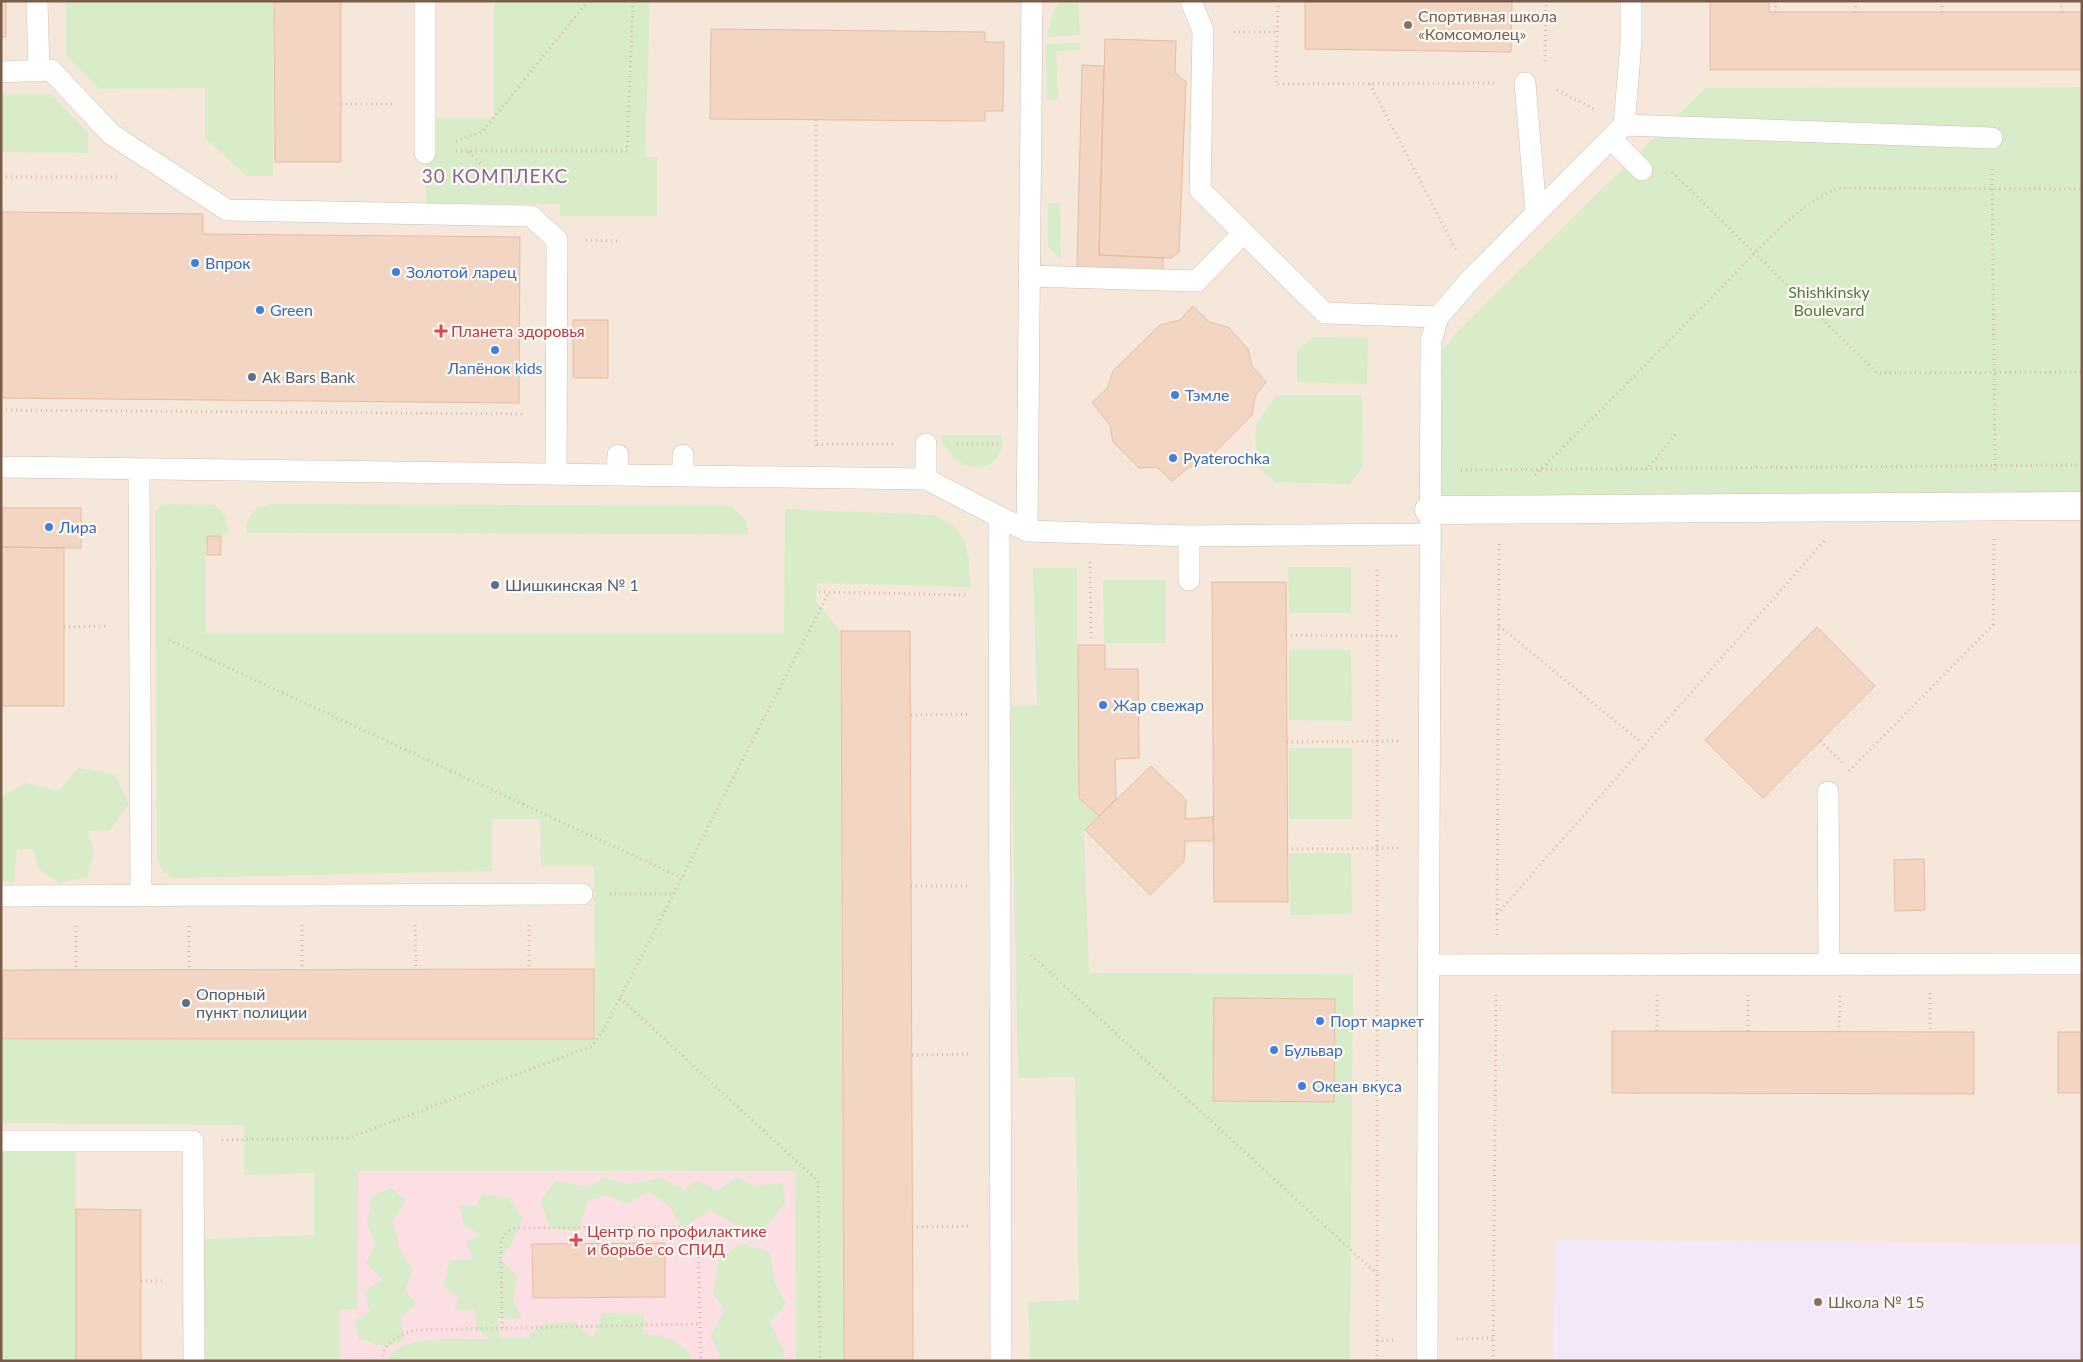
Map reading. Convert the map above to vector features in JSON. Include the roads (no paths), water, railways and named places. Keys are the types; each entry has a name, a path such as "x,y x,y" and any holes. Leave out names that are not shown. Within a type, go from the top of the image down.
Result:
{"street":[{"path":"1429,522 1499,510 2082,506"}],"lane":[{"path":"37,1 39,71"},
{"path":"425,1 425,153"},
{"path":"1027,531 1032,1"},
{"path":"1190,1 1203,31 1200,190 1325,313 1438,317"},
{"path":"1427,1361 1431,341 1438,317 1471,279 1618,132 1631,43 1631,1"},
{"path":"1,72 51,70 111,134 227,210 531,216 557,240 556,474"},
{"path":"1535,83 1536,212"},
{"path":"1618,132 1992,138"},
{"path":"1618,132 1642,170"},
{"path":"1029,276 1197,281 1243,234"},
{"path":"926,444 926,479"},
{"path":"1,468 556,474 618,465 683,465 926,479 1027,531 1189,536 1376,535 1429,522"},
{"path":"139,469 141,895"},
{"path":"999,516 1001,1361"},
{"path":"1188,580 1189,536"},
{"path":"1828,792 1834,964"},
{"path":"1,896 582,894"},
{"path":"1429,964 2082,964"},
{"path":"1,1141 193,1141 194,1361"}],"place":[{"name":"Спортивная школа «Комсомолец»","path":"1408,25"},
{"name":"Впрок","path":"195,263"},
{"name":"Золотой ларец","path":"396,272"},
{"name":"Green","path":"260,310"},
{"name":"Планета здоровья","path":"441,331"},
{"name":"Лапёнок kids","path":"495,350"},
{"name":"Ak Bars Bank","path":"252,377"},
{"name":"Тэмле","path":"1175,395"},
{"name":"Pyaterochka","path":"1173,458"},
{"name":"Лира","path":"49,527"},
{"name":"Шишкинская № 1","path":"495,585"},
{"name":"Жар свежар","path":"1103,705"},
{"name":"Опорный пункт полиции","path":"186,1003"},
{"name":"Порт маркет","path":"1320,1021"},
{"name":"Бульвар","path":"1274,1050"},
{"name":"Океан вкуса","path":"1302,1086"},
{"name":"Центр по профилактике и борьбе со СПИД","path":"576,1240"},
{"name":"Школа № 15","path":"1818,1302"}],"district":[{"name":"30 КОМПЛЕКС","path":"495,176"}],"park label":[{"name":"Shishkinsky Boulevard","path":"1829,301"}]}
